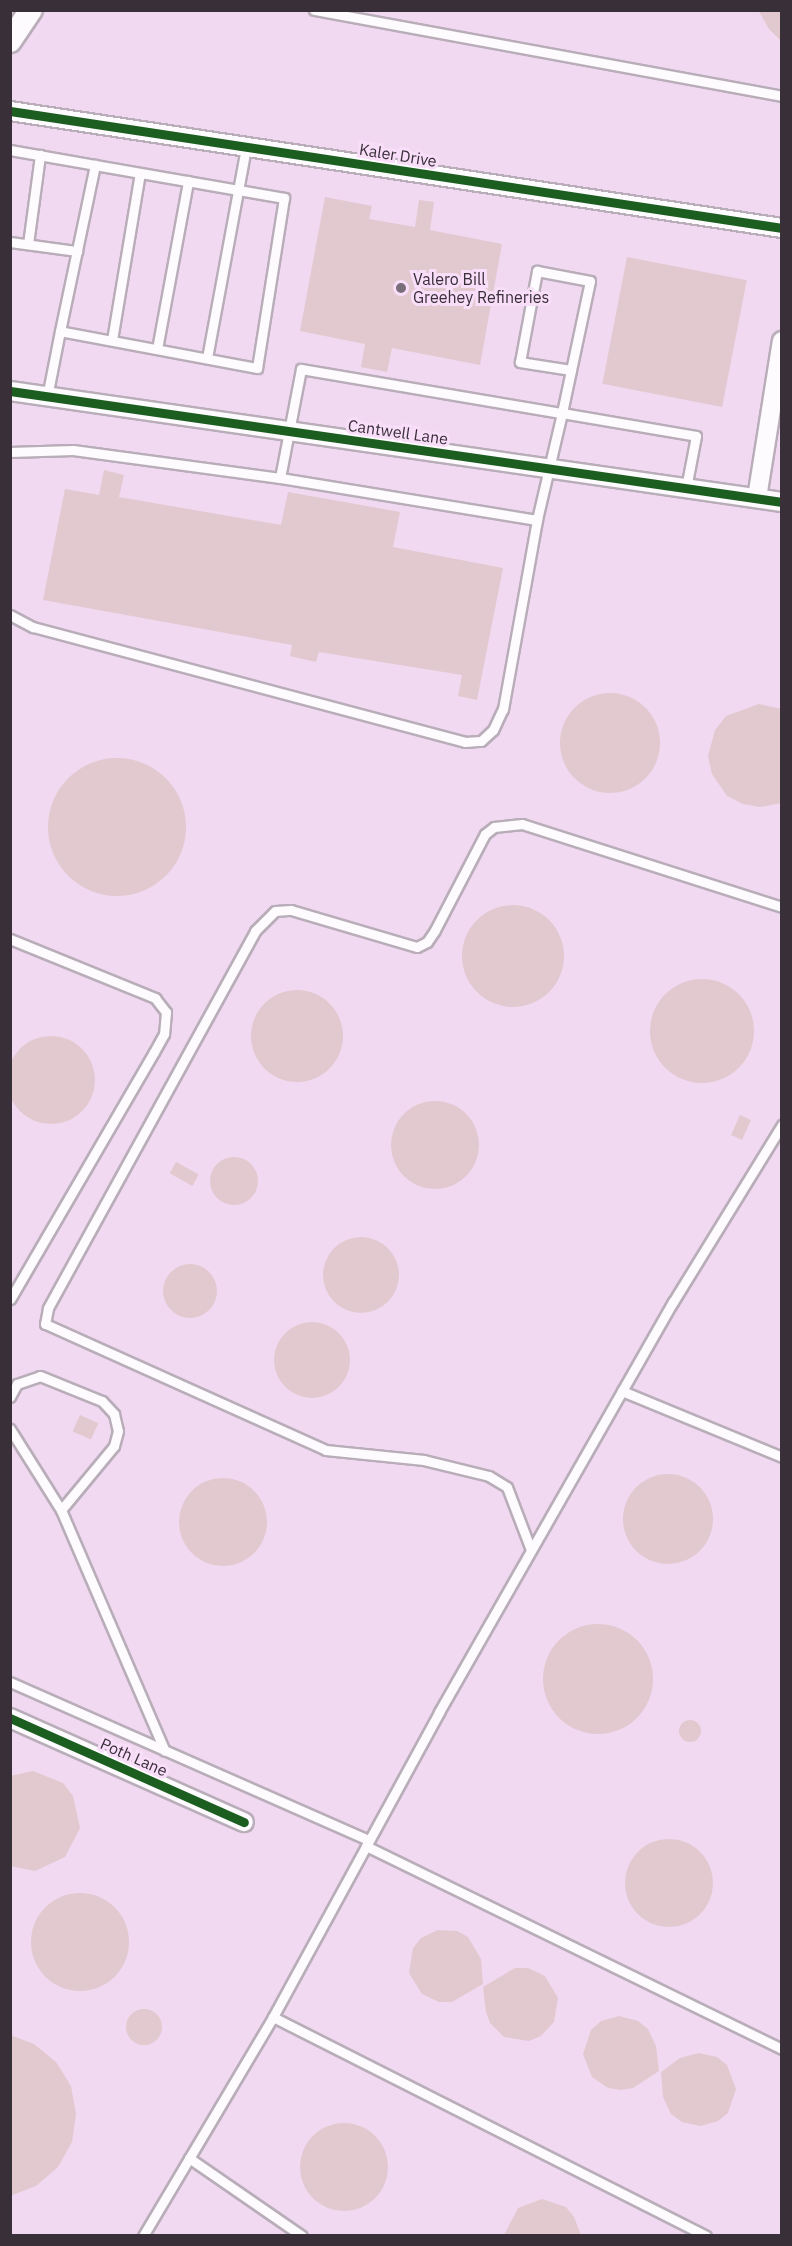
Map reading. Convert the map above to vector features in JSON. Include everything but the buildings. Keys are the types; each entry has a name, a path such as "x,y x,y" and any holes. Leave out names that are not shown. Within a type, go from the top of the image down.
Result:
{"street":[{"path":"10,41 31,10"},
{"name":"Kaler Drive","path":"10,111 782,228"},
{"path":"757,498 782,341"},
{"name":"Cantwell Lane","path":"10,391 782,502"},
{"name":"Poth Lane","path":"10,1718 244,1822"}],"lane":[{"path":"314,10 782,96"},
{"path":"207,358 246,147"},
{"path":"10,150 284,198 257,368 60,331"},
{"path":"28,244 40,155"},
{"path":"47,397 95,165"},
{"path":"112,340 140,173"},
{"path":"157,349 188,181"},
{"path":"10,242 77,251"},
{"path":"10,615 33,627 465,742 481,741 493,730 503,709 537,520 550,469 590,281 537,271 520,362 571,369"},
{"path":"280,478 301,369 696,436 686,488"},
{"path":"10,452 72,450 280,478 537,520"},
{"path":"531,1550 507,1487 489,1476 424,1460 326,1450 45,1324 48,1308 255,931 275,911 291,910 417,947 427,942 435,930 485,834 494,827 514,824 782,907"},
{"path":"10,939 154,998 166,1012 164,1034 10,1299"},
{"path":"143,2235 273,2017 531,1550 622,1391 782,1125"},
{"path":"10,1397 17,1384 40,1376 102,1401 114,1414 118,1431 114,1446 61,1510"},
{"path":"622,1391 782,1457"},
{"path":"10,1430 61,1510 165,1751"},
{"path":"10,1682 368,1843 782,2049"},
{"path":"273,2017 706,2235"},
{"path":"189,2158 302,2235"}],"shaded area":[{"path":"11,11 781,11 781,2235 11,2235"}],"cycle path":[{"path":"10,111 782,228"},
{"path":"10,391 782,502"},
{"path":"10,1718 244,1822"}],"place":[{"name":"Valero Bill Greehey Refineries","path":"401,288"}]}
